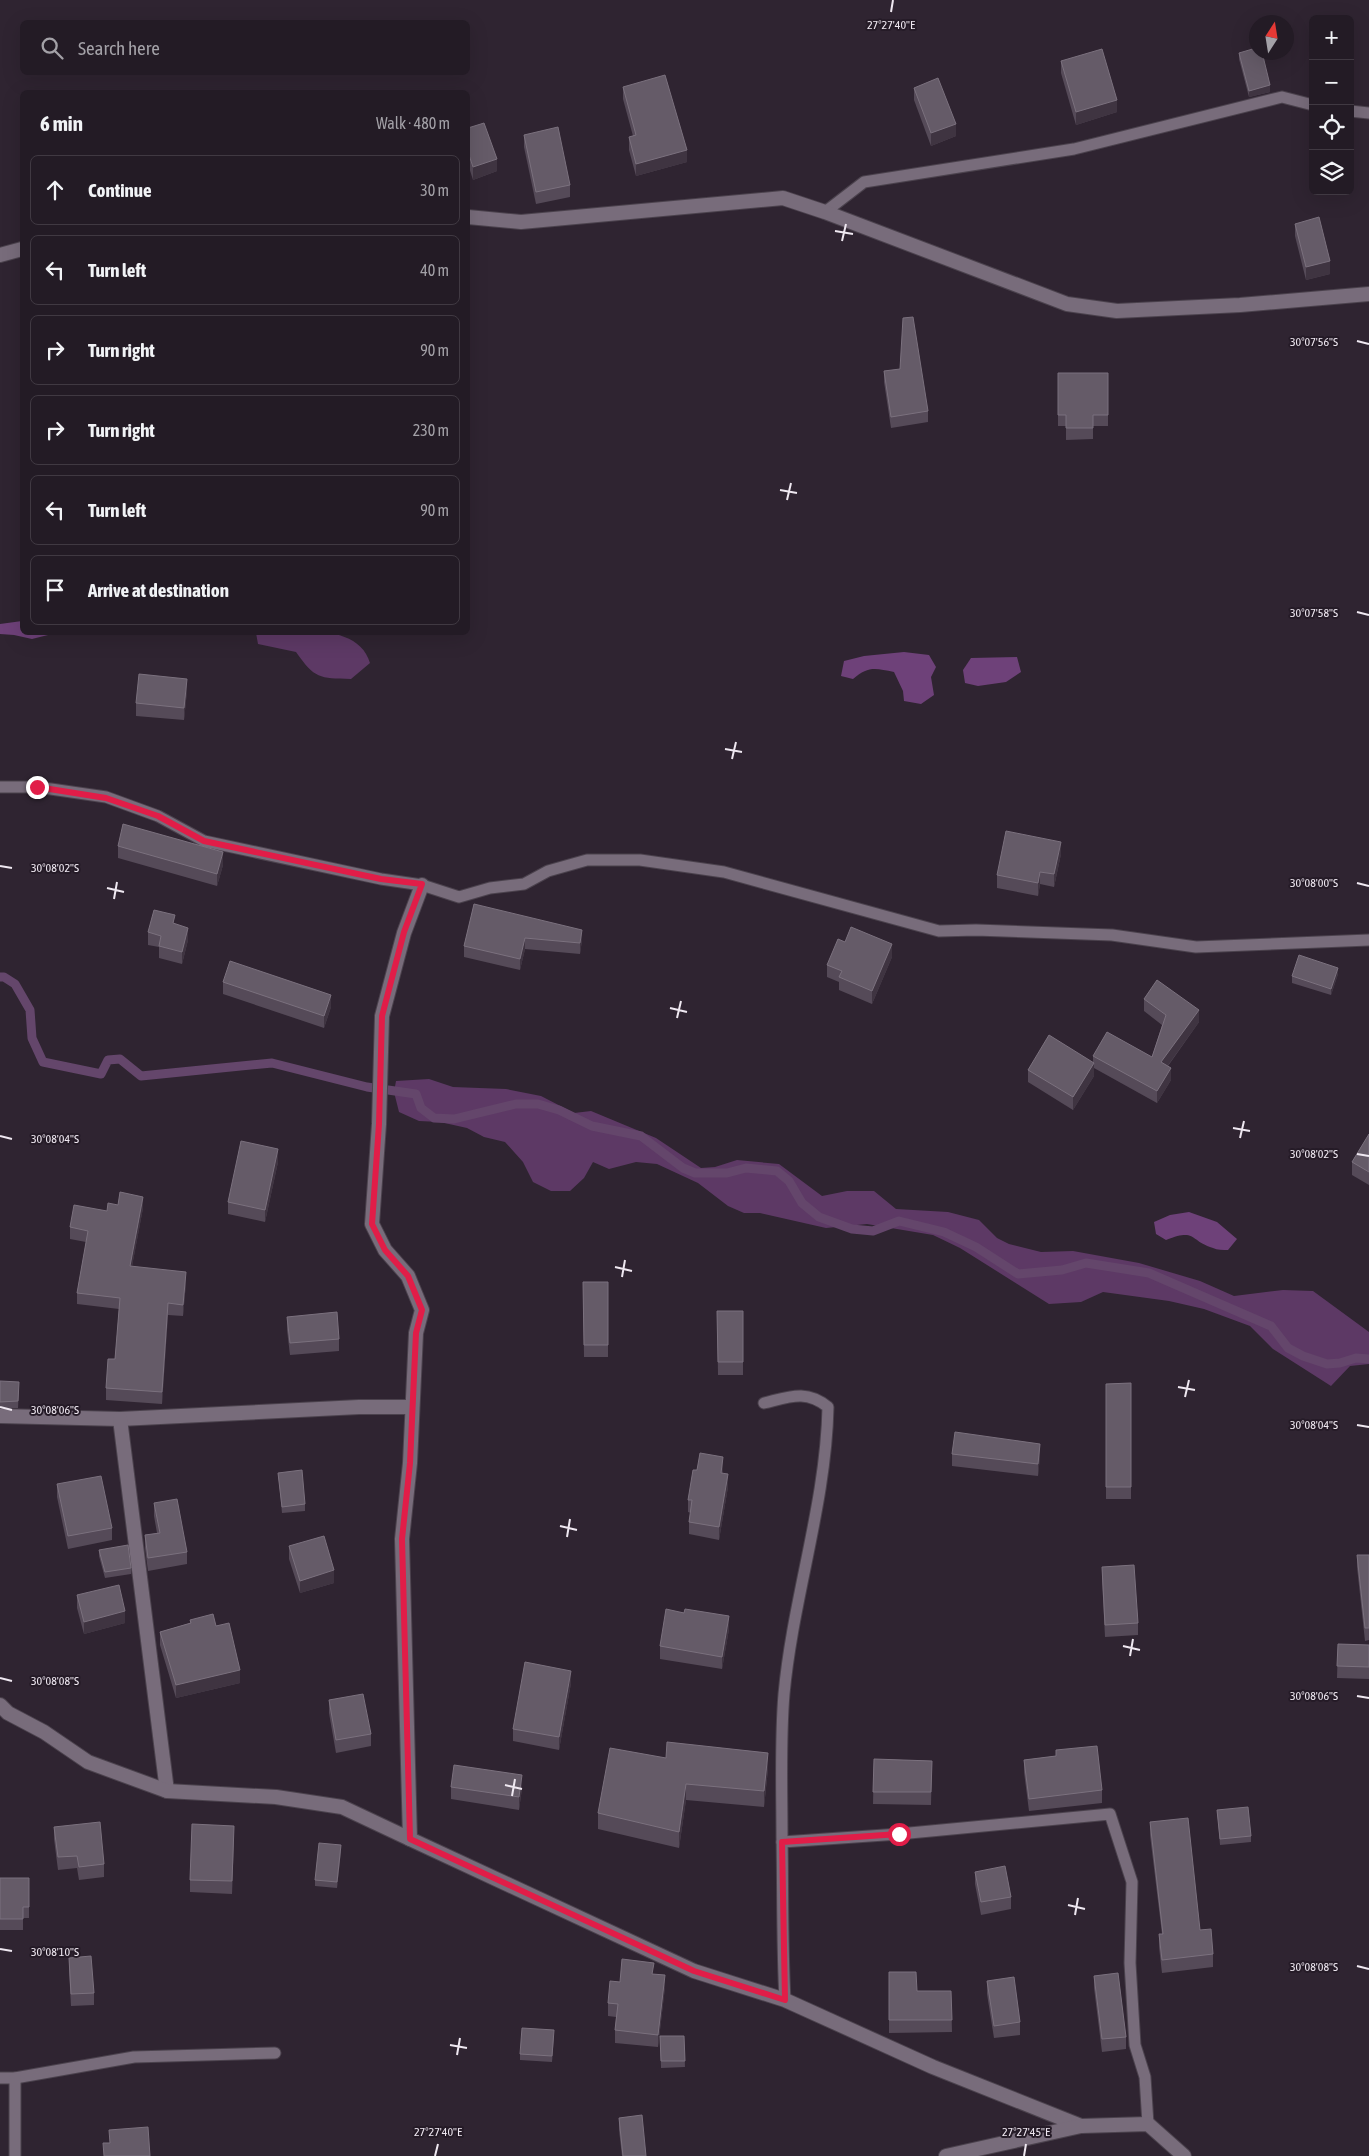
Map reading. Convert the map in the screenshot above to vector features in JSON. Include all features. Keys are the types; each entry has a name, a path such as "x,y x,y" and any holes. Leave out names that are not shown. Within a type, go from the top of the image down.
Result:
{"street":[{"path":"470,217 520,222 782,198 825,212 1067,304 1118,311 1240,305 1369,294"},
{"path":"0,255 20,250"},
{"path":"410,1839 402,1539 410,1463 416,1333 422,1310 408,1276 385,1250 372,1224 379,1124 382,1016 404,932 422,884"},
{"path":"0,1416 120,1419 412,1407"},
{"path":"120,1419 167,1791"},
{"path":"3,1711 44,1732 88,1762 167,1791 276,1797 342,1806 694,1971 785,2000 933,2067 1081,2126"},
{"path":"946,2156 1081,2126 1148,2124 1184,2156"}],"lane":[{"path":"825,212 864,182 1074,149 1282,97 1309,104"},
{"path":"1354,111 1369,113"},
{"path":"0,787 37,787 106,798 158,816 204,841 381,879 422,884 459,897 490,888 524,884 548,871 587,860 640,860 724,872 939,931 976,930 1112,935 1196,947 1369,940"},
{"path":"764,1403 801,1395 818,1398 828,1407 827,1442 784,1693 782,1842 785,2000"},
{"path":"782,1842 899,1834 1110,1814 1132,1882 1130,1963 1135,2045 1145,2077 1148,2124"},
{"path":"0,2078 15,2078 134,2057 275,2053"},
{"path":"15,2078 15,2156"}],"shaded area":[{"path":"20,621 20,635 48,635 32,639 0,634 0,624"},
{"path":"256,635 338,635 352,640 363,650 370,663 351,679 325,677 313,672 296,652 258,644"},
{"path":"904,652 929,655 936,667 931,677 934,695 921,704 904,701 903,691 894,672 872,669 863,672 853,679 841,676 844,661 864,656"},
{"path":"1017,657 1021,672 1006,682 978,686 965,683 963,670 971,658"},
{"path":"429,1079 453,1087 506,1089 541,1096 574,1113 591,1111 656,1138 701,1168 715,1167 737,1160 779,1164 822,1196 847,1191 874,1191 896,1209 948,1212 979,1220 997,1238 1009,1244 1041,1252 1073,1251 1139,1263 1200,1281 1234,1296 1283,1290 1313,1291 1369,1332 1369,1364 1350,1366 1331,1386 1273,1349 1250,1326 1204,1309 1169,1301 1103,1292 1081,1302 1049,1304 960,1248 933,1235 867,1224 826,1228 760,1213 744,1213 728,1206 698,1183 657,1164 636,1162 609,1169 593,1162 584,1178 570,1191 551,1191 533,1182 523,1162 505,1142 484,1137 467,1128 440,1122 419,1121 399,1112 394,1092 396,1081"},
{"path":"1189,1212 1217,1222 1237,1239 1228,1250 1222,1250 1205,1245 1188,1235 1166,1240 1156,1234 1154,1222 1170,1215"}],"building":[{"path":"1102,49 1117,100 1076,112 1061,61"},
{"path":"1249,50 1249,60 1264,60 1270,85 1249,91 1239,53"},
{"path":"665,75 687,150 636,164 629,137 636,135 623,87"},
{"path":"938,78 956,124 931,133 914,88"},
{"path":"484,123 497,159 473,167 470,158 470,127"},
{"path":"558,127 570,185 536,192 524,135"},
{"path":"1319,217 1330,261 1306,267 1295,224"},
{"path":"913,317 928,411 891,417 884,371 900,369 903,318"},
{"path":"1058,373 1108,373 1108,415 1093,415 1093,428 1066,428 1066,415 1058,415"},
{"path":"139,674 187,679 184,708 136,703"},
{"path":"123,824 223,852 217,874 118,846"},
{"path":"1006,831 1061,842 1054,874 1040,872 1038,883 997,875"},
{"path":"474,904 582,930 580,943 525,938 520,959 464,946"},
{"path":"154,910 175,915 173,923 188,928 182,952 159,946 161,936 148,932"},
{"path":"851,927 892,944 872,991 839,977 842,971 827,965 838,939 845,942"},
{"path":"1299,955 1338,968 1331,989 1292,976"},
{"path":"230,961 331,995 324,1016 223,982"},
{"path":"1157,980 1199,1010 1161,1062 1171,1068 1157,1091 1093,1056 1107,1032 1152,1057 1166,1015 1144,999"},
{"path":"1049,1035 1094,1063 1073,1097 1028,1070"},
{"path":"1369,1134 1369,1172 1352,1162"},
{"path":"241,1141 278,1149 265,1210 228,1202"},
{"path":"120,1192 143,1197 130,1266 186,1272 183,1305 168,1303 162,1392 106,1388 108,1359 115,1359 120,1298 77,1293 88,1231 70,1227 74,1205 107,1211 108,1203 118,1205"},
{"path":"583,1282 608,1282 608,1345 584,1345"},
{"path":"717,1311 743,1311 743,1362 718,1362"},
{"path":"337,1312 339,1339 290,1343 287,1317"},
{"path":"0,1381 19,1382 18,1401 0,1402"},
{"path":"1131,1383 1131,1487 1106,1487 1106,1384"},
{"path":"955,1432 1040,1444 1038,1464 952,1454"},
{"path":"700,1453 723,1457 721,1473 728,1474 719,1527 689,1522 692,1500 688,1500 693,1470 697,1470"},
{"path":"302,1470 305,1504 282,1507 278,1473"},
{"path":"101,1476 112,1528 68,1536 57,1484"},
{"path":"177,1499 187,1552 148,1558 145,1535 160,1533 154,1503"},
{"path":"324,1536 334,1570 300,1581 289,1546"},
{"path":"128,1545 131,1568 105,1572 99,1550"},
{"path":"1357,1555 1369,1555 1369,1628 1365,1628"},
{"path":"1134,1565 1138,1623 1105,1625 1102,1567"},
{"path":"119,1585 125,1611 84,1622 77,1595"},
{"path":"666,1609 684,1613 685,1609 729,1616 722,1657 660,1646"},
{"path":"213,1614 216,1626 229,1623 240,1670 176,1685 160,1632 191,1623 190,1620"},
{"path":"1338,1644 1369,1645 1369,1667 1337,1666"},
{"path":"525,1662 571,1671 559,1737 513,1729"},
{"path":"363,1694 371,1734 336,1740 329,1700"},
{"path":"667,1742 768,1753 764,1791 686,1784 679,1832 598,1813 610,1748 666,1758"},
{"path":"1097,1746 1102,1790 1029,1799 1024,1760 1056,1756 1056,1750"},
{"path":"874,1759 932,1761 931,1792 873,1792"},
{"path":"454,1765 522,1775 519,1797 451,1787"},
{"path":"1248,1807 1251,1836 1220,1839 1217,1810"},
{"path":"1188,1818 1200,1930 1211,1929 1213,1954 1162,1960 1159,1934 1163,1934 1150,1822"},
{"path":"100,1822 104,1864 79,1867 77,1856 58,1857 54,1827"},
{"path":"192,1824 234,1826 232,1881 190,1880"},
{"path":"319,1843 341,1845 337,1882 315,1880"},
{"path":"1005,1866 1011,1897 981,1902 975,1872"},
{"path":"0,1878 29,1878 29,1907 23,1907 23,1919 0,1919"},
{"path":"91,1956 94,1993 71,1994 69,1958"},
{"path":"622,1959 654,1963 652,1974 665,1975 658,2035 615,2030 618,2004 608,2003 610,1981 620,1982"},
{"path":"889,1972 916,1972 917,1991 951,1991 952,2020 889,2020"},
{"path":"1118,1973 1126,2037 1102,2039 1094,1976"},
{"path":"1014,1977 1020,2022 994,2026 987,1981"},
{"path":"522,2028 554,2030 552,2056 520,2054"},
{"path":"660,2036 684,2036 685,2061 661,2061"},
{"path":"642,2115 646,2156 623,2156 619,2118"},
{"path":"148,2127 150,2156 104,2156 103,2143 110,2143 109,2130"}],"waterway":[{"path":"0,977 4,977 15,984 30,1010 32,1038 43,1062 101,1074 108,1060 120,1059 141,1076 272,1063 367,1087 416,1094 421,1108 434,1118 454,1119 516,1104 538,1104 559,1110 592,1126 641,1136 683,1168 695,1173 727,1173 746,1168 777,1171 789,1181 802,1203 819,1217 852,1229 873,1231 899,1221 944,1232 976,1247 1018,1274 1062,1270 1086,1263 1149,1273 1271,1326 1288,1348 1303,1356 1327,1364 1340,1363 1356,1358 1369,1359"}],"route":[{"path":"37,787 106,798 158,816 204,841 249,849 381,879 422,884 404,932 382,1016 379,1124 372,1224 385,1250 408,1276 422,1310 416,1333 410,1463 402,1539 410,1839 694,1971 785,2000 782,1959 782,1842 899,1834"}]}
